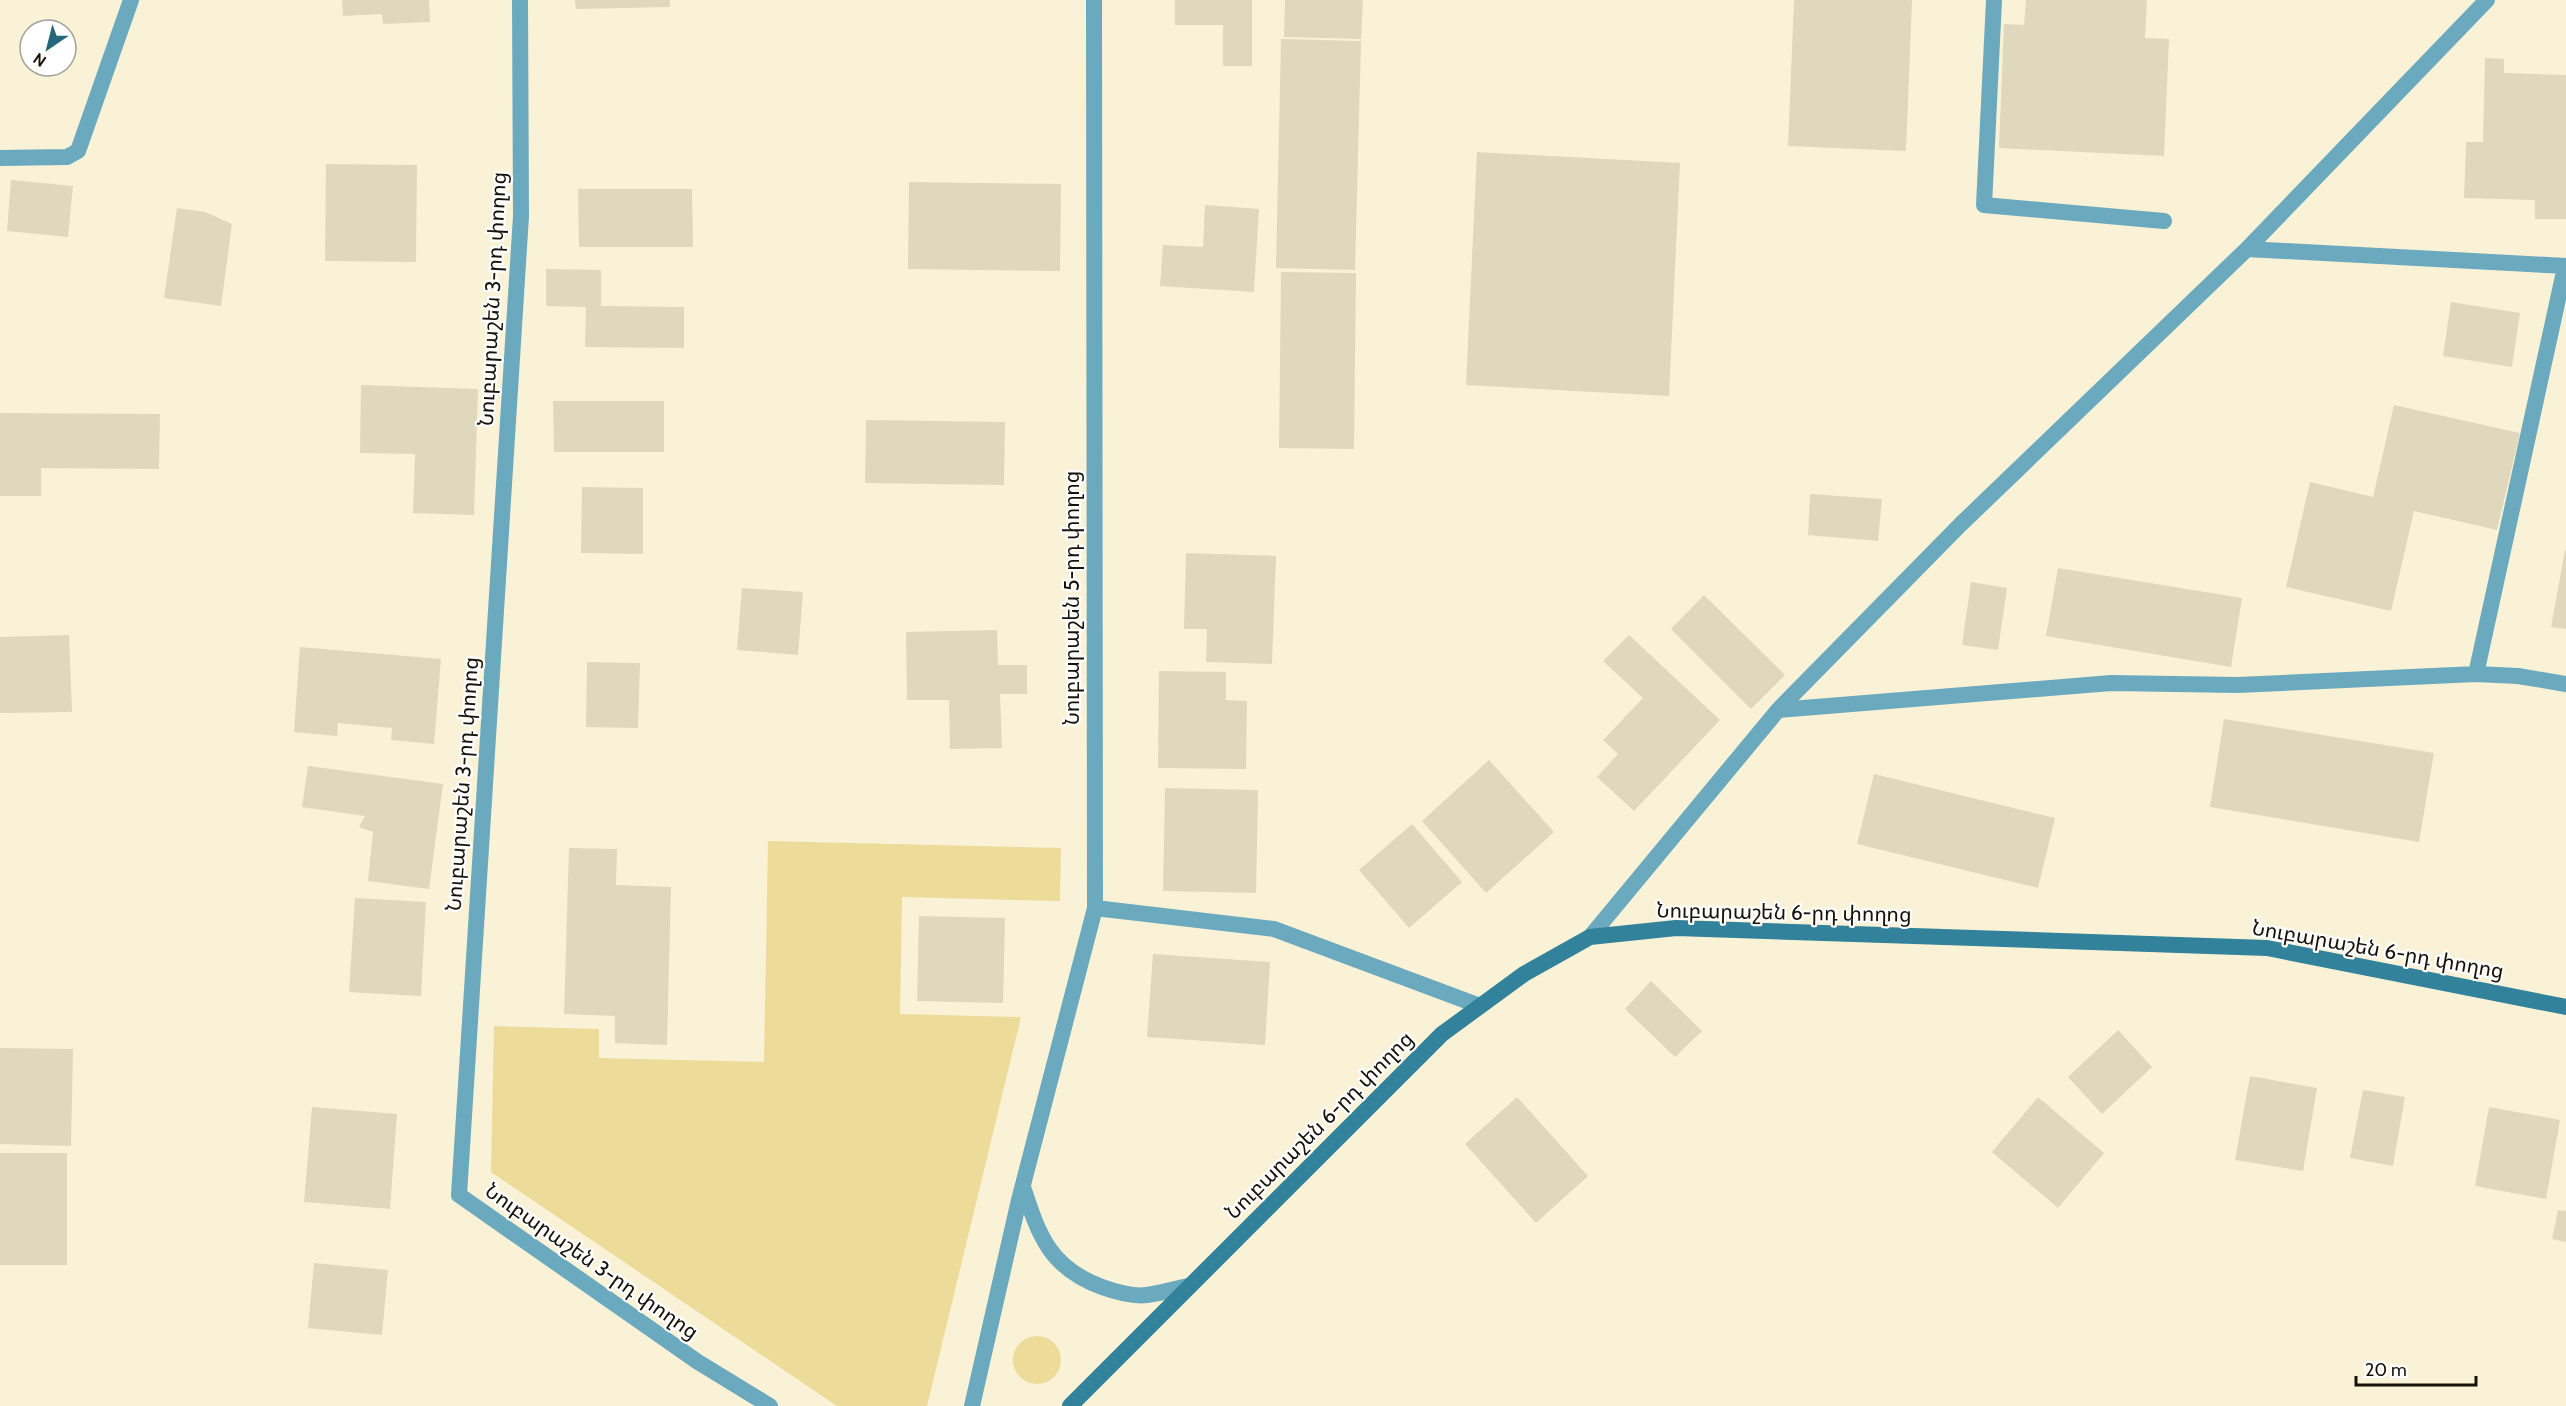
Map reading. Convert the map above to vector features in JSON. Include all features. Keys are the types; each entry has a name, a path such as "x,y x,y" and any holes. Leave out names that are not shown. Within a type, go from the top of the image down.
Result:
{"main road":[{"name":"Նուբարաշեն 6-րդ փողոց","path":"1070,1406 1442,1034 1524,974 1590,937 1676,928 2267,948 2566,1007"}],"street":[{"path":"0,158 67,157 78,151 130,0"},
{"name":"Նուբարաշեն 3-րդ փողոց","path":"520,0 521,216 459,1195 698,1362 770,1406"},
{"name":"Նուբարաշեն 5-րդ փողոց","path":"972,1406 1023,1186 1095,908 1094,0"},
{"path":"1994,0 1984,205 2164,221"},
{"path":"1590,937 1778,710 1960,525 2247,249 2487,0"},
{"path":"2247,249 2565,266 2476,674"},
{"path":"1778,710 2111,683 2238,685 2476,674 2518,676 2566,684"},
{"path":"1095,908 1274,929 1480,1006"},
{"path":"1023,1186 1036,1228 1050,1253 1072,1273 1122,1294 1146,1295 1188,1286"}],"shaded area":[{"path":"768,841 1061,848 1060,901 902,897 900,1014 1021,1017 927,1406 837,1406 491,1172 494,1026 599,1029 599,1058 764,1062"},
{"path":"1037,1336 1054,1343 1061,1360 1054,1377 1037,1384 1020,1377 1013,1360 1020,1343"}],"building":[{"path":"342,0 429,0 430,22 383,24 382,14 343,16"},
{"path":"575,0 670,0 670,7 576,9"},
{"path":"1175,0 1252,0 1252,66 1223,66 1223,25 1175,25"},
{"path":"1285,0 1363,0 1361,39 1284,37"},
{"path":"1794,0 1912,0 1906,151 1788,146"},
{"path":"2026,0 2147,0 2145,38 2169,39 2164,156 1999,148 2004,24 2024,25"},
{"path":"1281,39 1361,41 1355,270 1276,268"},
{"path":"2485,58 2504,59 2504,73 2566,75 2566,219 2535,219 2535,200 2464,198 2466,142 2483,142"},
{"path":"1477,152 1680,163 1669,396 1466,385"},
{"path":"326,164 417,165 416,262 325,261"},
{"path":"11,180 73,186 68,237 7,231"},
{"path":"909,182 1061,184 1060,271 908,269"},
{"path":"578,189 692,189 693,247 579,247"},
{"path":"1205,205 1259,209 1254,292 1160,286 1163,245 1203,247"},
{"path":"177,208 205,212 232,224 221,306 164,298"},
{"path":"546,269 601,270 601,306 684,307 684,348 585,347 586,307 546,306"},
{"path":"1281,272 1356,273 1354,449 1279,448"},
{"path":"2451,302 2520,313 2512,367 2443,356"},
{"path":"361,385 478,389 474,515 413,513 415,454 360,453"},
{"path":"553,401 664,401 664,452 554,452"},
{"path":"2394,405 2520,433 2497,530 2414,511 2391,611 2286,587 2310,482 2373,497"},
{"path":"0,413 160,414 159,469 41,468 41,496 0,496"},
{"path":"866,420 1005,422 1004,485 865,483"},
{"path":"582,487 643,488 643,554 581,553"},
{"path":"1810,494 1882,499 1878,541 1808,535"},
{"path":"2566,550 2566,629 2551,627"},
{"path":"1186,553 1276,556 1272,664 1206,662 1207,629 1184,629"},
{"path":"2058,568 2242,598 2231,667 2046,636"},
{"path":"1971,582 2007,588 1998,650 1962,645"},
{"path":"742,588 803,592 798,655 737,650"},
{"path":"1704,595 1785,675 1751,709 1671,629"},
{"path":"997,630 998,665 1027,665 1027,694 1000,694 1002,748 950,749 949,700 907,700 906,632"},
{"path":"69,635 72,712 0,713 0,637"},
{"path":"1629,635 1720,720 1634,811 1597,777 1618,754 1603,740 1643,698 1603,661"},
{"path":"300,647 441,659 434,744 391,740 392,728 338,723 337,736 294,732"},
{"path":"587,662 640,663 638,728 586,727"},
{"path":"1159,671 1226,672 1226,700 1247,701 1246,769 1158,768"},
{"path":"2224,719 2434,753 2419,842 2210,807"},
{"path":"1489,760 1554,832 1486,893 1422,821"},
{"path":"308,766 443,784 429,889 368,881 373,832 359,827 365,816 302,807"},
{"path":"1874,774 2055,818 2038,888 1857,844"},
{"path":"1165,788 1258,790 1256,893 1163,891"},
{"path":"1412,824 1462,882 1409,928 1359,870"},
{"path":"569,848 617,849 616,885 671,887 667,1045 615,1043 615,1016 564,1014"},
{"path":"355,898 426,902 421,996 349,992"},
{"path":"919,916 1005,918 1003,1003 917,1001"},
{"path":"1153,954 1270,962 1265,1045 1147,1037"},
{"path":"1651,981 1702,1031 1675,1057 1625,1009"},
{"path":"2118,1030 2152,1067 2102,1114 2068,1077"},
{"path":"0,1048 73,1049 71,1146 0,1144"},
{"path":"2250,1076 2317,1088 2303,1171 2235,1160"},
{"path":"2363,1090 2405,1097 2393,1166 2350,1158"},
{"path":"1517,1097 1588,1176 1536,1223 1465,1144"},
{"path":"2038,1097 2104,1153 2058,1208 1992,1152"},
{"path":"312,1107 397,1114 390,1209 304,1202"},
{"path":"2489,1107 2560,1120 2546,1199 2475,1186"},
{"path":"0,1153 67,1153 67,1265 0,1265"},
{"path":"2558,1210 2566,1211 2566,1242 2552,1239"},
{"path":"314,1263 388,1270 382,1335 308,1328"}]}
